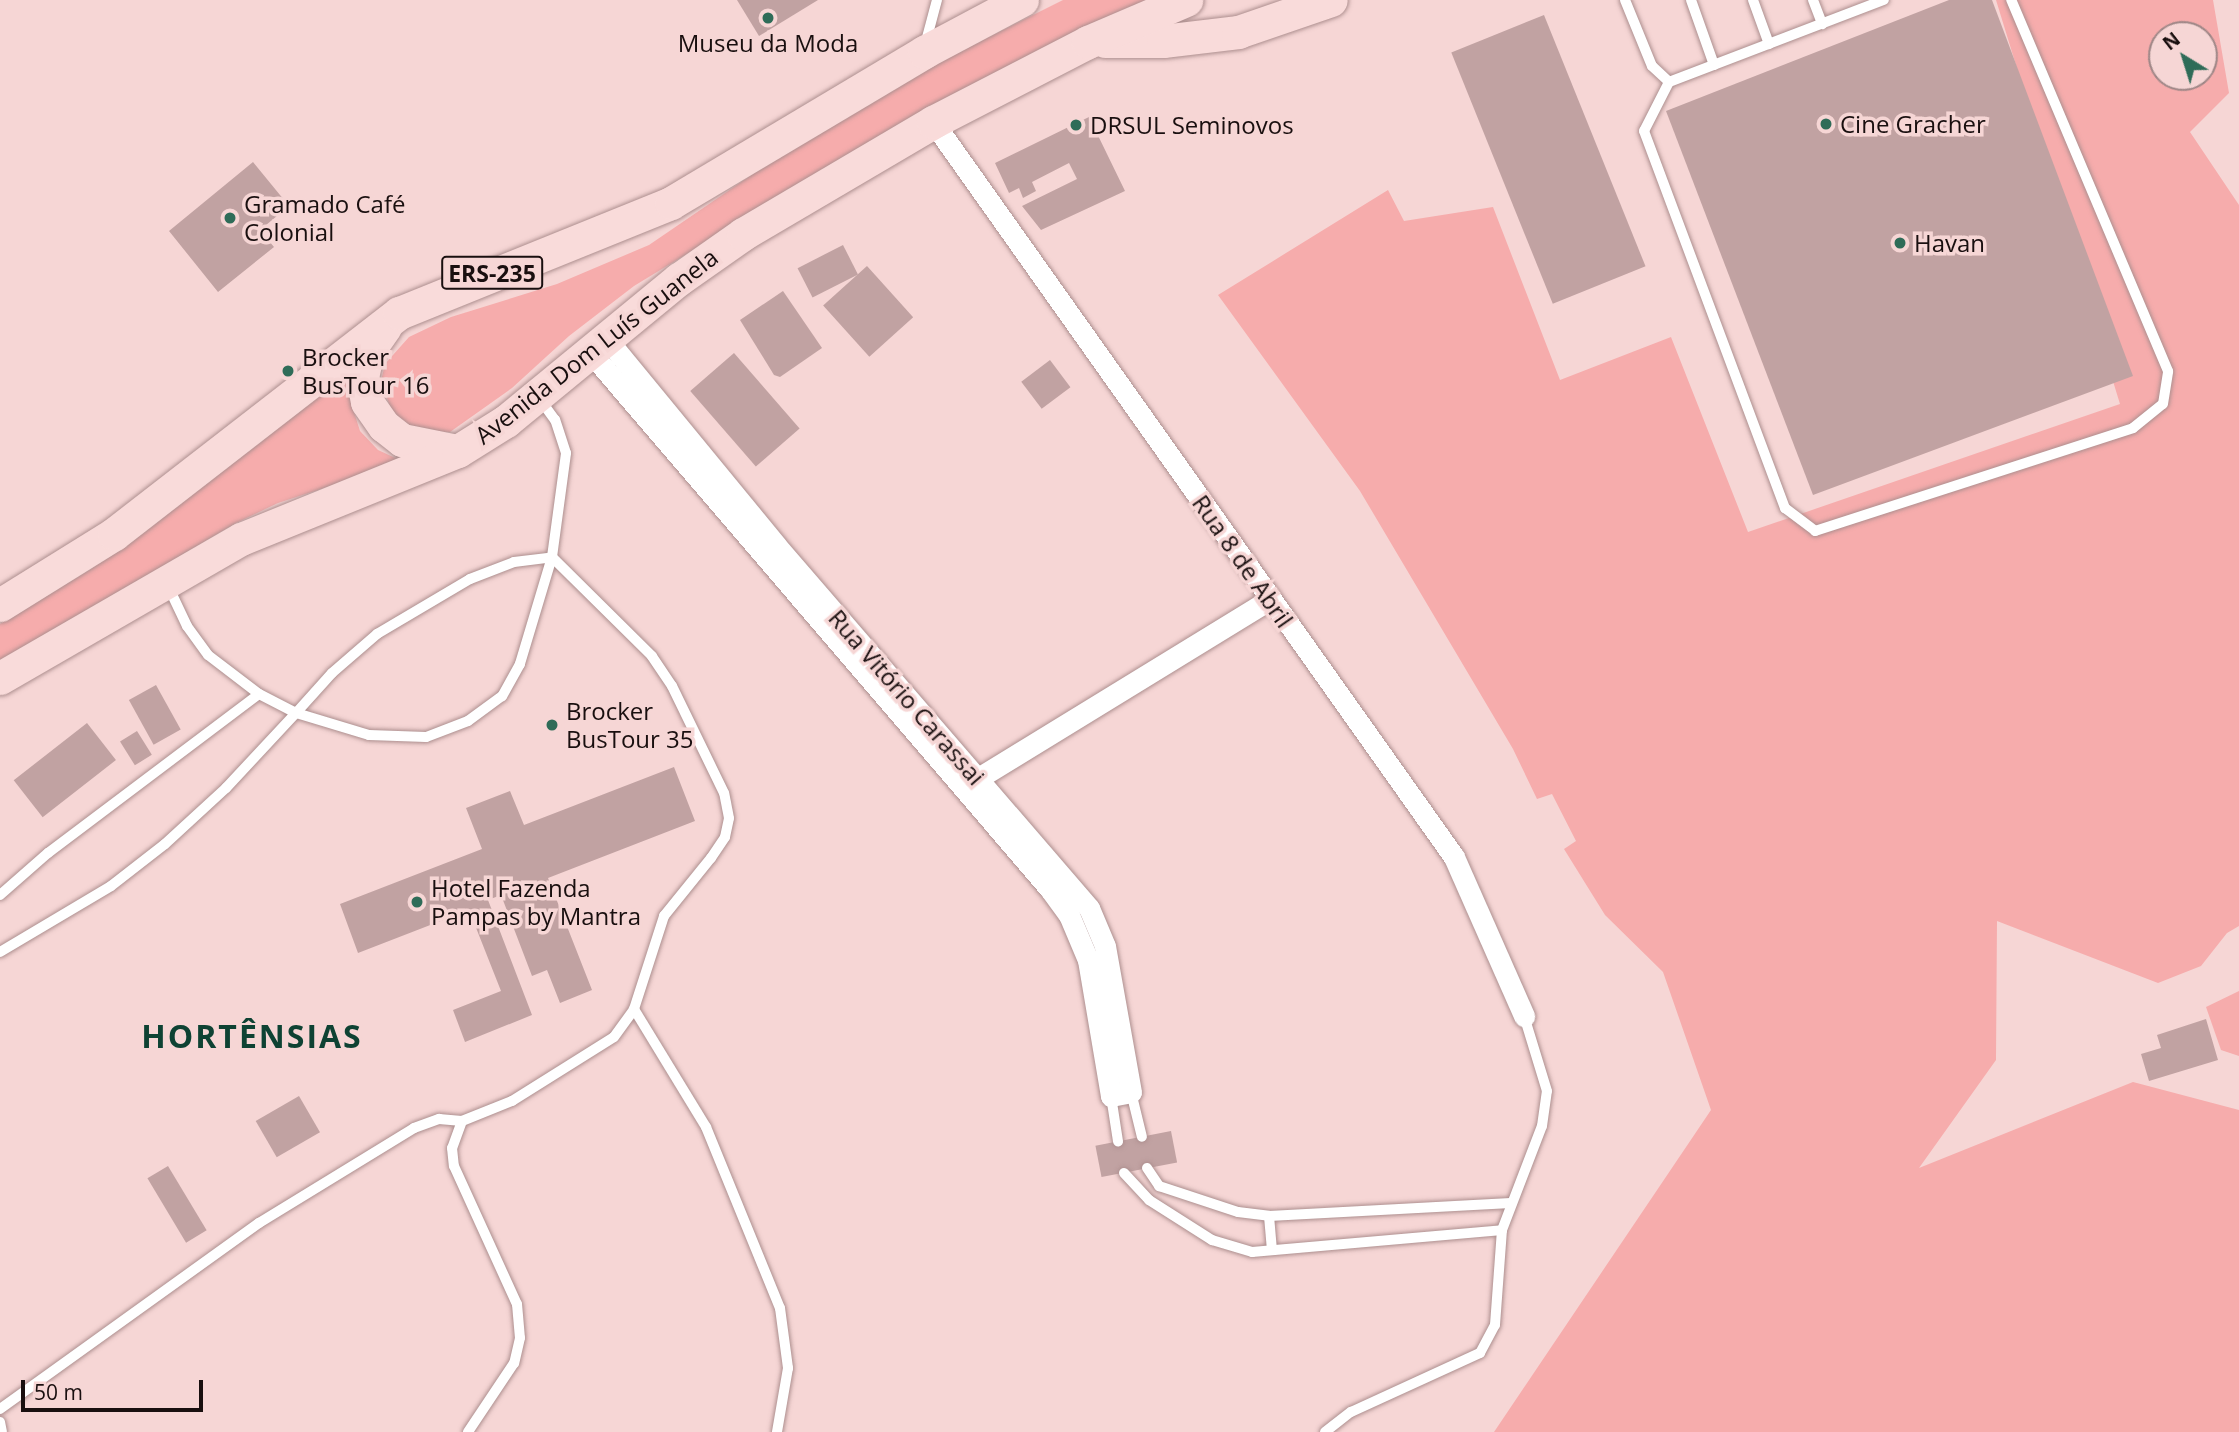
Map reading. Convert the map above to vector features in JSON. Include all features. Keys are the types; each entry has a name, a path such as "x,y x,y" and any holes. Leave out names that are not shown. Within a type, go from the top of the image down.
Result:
{"main road":[{"name":"ERS-235","path":"0,606 114,534 399,313 671,203 923,52 1022,0"},
{"name":"Avenida Dom Luís Guanela","path":"0,678 165,581 277,523 458,451 537,395 743,234 933,122 1088,42 1186,0"},
{"path":"1088,42 1163,41 1238,32 1331,0"},
{"path":"399,313 368,351 362,376 367,402 384,426 402,440 458,451"}],"street":[{"name":"Rua 8 de Abril","path":"933,122 1269,600 1381,747 1454,857 1524,1016"},
{"name":"Rua Vitório Carassai","path":"598,345 969,783 1050,889 1080,937 1088,960 1121,1094"},
{"path":"969,783 1269,600"}],"lane":[{"path":"923,52 936,0"},
{"path":"1625,0 1652,66 1669,82"},
{"path":"1691,0 1714,65"},
{"path":"1754,0 1769,44"},
{"path":"1813,0 1822,24"},
{"path":"1876,1 1669,82 1644,131 1785,508 1815,531 2133,428 2163,404 2168,371 2011,0"},
{"path":"165,581 187,625 208,655 259,694 296,713 369,735 426,737 468,721 502,696 520,664 552,557 566,453 555,420 537,395"},
{"path":"0,952 111,886 165,844 226,789 332,673 377,634 426,601 514,562 552,557"},
{"path":"0,1409 260,1223 414,1128 439,1119 461,1121 512,1101 580,1062 614,1037 634,1009 664,916 725,837 729,818 724,793 672,686 652,656 552,557"},
{"path":"0,895 48,853 259,694"},
{"path":"634,1009 706,1127 779,1308 788,1368 777,1432"},
{"path":"1325,1432 1372,1401 1480,1353 1495,1325 1502,1230 1542,1126 1546,1091 1524,1016"},
{"path":"1121,1094 1142,1137"},
{"path":"1118,1141 1121,1094"},
{"path":"461,1121 452,1148 454,1166 517,1304 520,1338 514,1363 467,1432"},
{"path":"1147,1168 1159,1186 1238,1212 1269,1216 1511,1203"},
{"path":"1124,1173 1149,1200 1212,1240 1252,1252 1502,1230"},
{"path":"1269,1216 1272,1250"},
{"path":"0,1422 2,1432"}],"shaded area":[{"path":"1063,0 1152,0 839,161 634,286 569,336 512,388 450,432 417,431 392,412 381,381 385,364 409,337 451,317 557,284 649,245 806,138 915,74"},
{"path":"1996,0 2213,0 2217,21 2148,21 2148,91 2218,91 2218,29 2229,93 2190,132 2239,205 2239,926 2227,933 2201,966 2158,983 1997,921 1996,1060 1919,1168 2133,1082 2239,1110 2239,1432 1494,1432 1711,1110 1663,972 1605,915 1564,849 1576,841 1552,794 1537,799 1513,749 1360,491 1218,295 1388,190 1404,221 1493,207 1560,380 1671,337 1748,532 2120,404"},
{"path":"349,371 346,387 360,431 378,450 404,462 278,503 236,523 0,662 0,624 91,569"},
{"path":"2239,991 2239,1056 2221,1050 2206,1007"}],"building":[{"name":"Museu da Moda","path":"737,0 818,0 759,36"},
{"name":"Havan","path":"1949,0 1992,0 2133,376 1813,495 1666,111"},
{"path":"1544,15 1646,266 1553,304 1451,52"},
{"path":"1089,117 1125,191 1041,230 1022,206 1077,179 1069,163 1032,182 1036,191 1023,198 1019,188 1009,193 995,163"},
{"name":"Gramado Café Colonial","path":"253,162 289,206 260,230 274,247 218,292 169,231"},
{"path":"843,245 858,274 813,298 798,268"},
{"path":"867,266 913,317 869,357 823,305"},
{"path":"783,291 822,348 780,377 774,375 740,320"},
{"path":"734,353 800,428 756,467 690,391"},
{"path":"1050,360 1070,387 1042,409 1021,382"},
{"path":"156,685 181,730 154,745 129,700"},
{"path":"87,723 116,760 43,817 14,780"},
{"path":"137,731 152,755 135,765 120,742"},
{"name":"Hotel Fazenda Pampas by Mantra","path":"674,767 695,821 548,878 592,990 560,1003 547,970 532,976 501,895 488,900 532,1015 465,1042 453,1010 501,991 469,910 358,953 340,904 482,849 466,808 510,791 524,825"},
{"path":"2206,1019 2218,1060 2149,1081 2141,1054 2161,1048 2157,1035"},
{"path":"299,1096 320,1132 277,1157 256,1121"},
{"path":"1171,1131 1177,1162 1102,1177 1095,1146"},
{"path":"168,1166 207,1230 186,1243 147,1178"}],"place":[{"name":"Museu da Moda","path":"768,18"},
{"name":"Cine Gracher","path":"1826,124"},
{"name":"DRSUL Seminovos","path":"1076,125"},
{"name":"Gramado Café Colonial","path":"230,218"},
{"name":"Havan","path":"1900,243"},
{"name":"Brocker BusTour 16","path":"288,371"},
{"name":"Brocker BusTour 35","path":"552,725"},
{"name":"Hotel Fazenda Pampas by Mantra","path":"417,902"}],"district":[{"name":"HORTÊNSIAS","path":"252,1036"}]}
